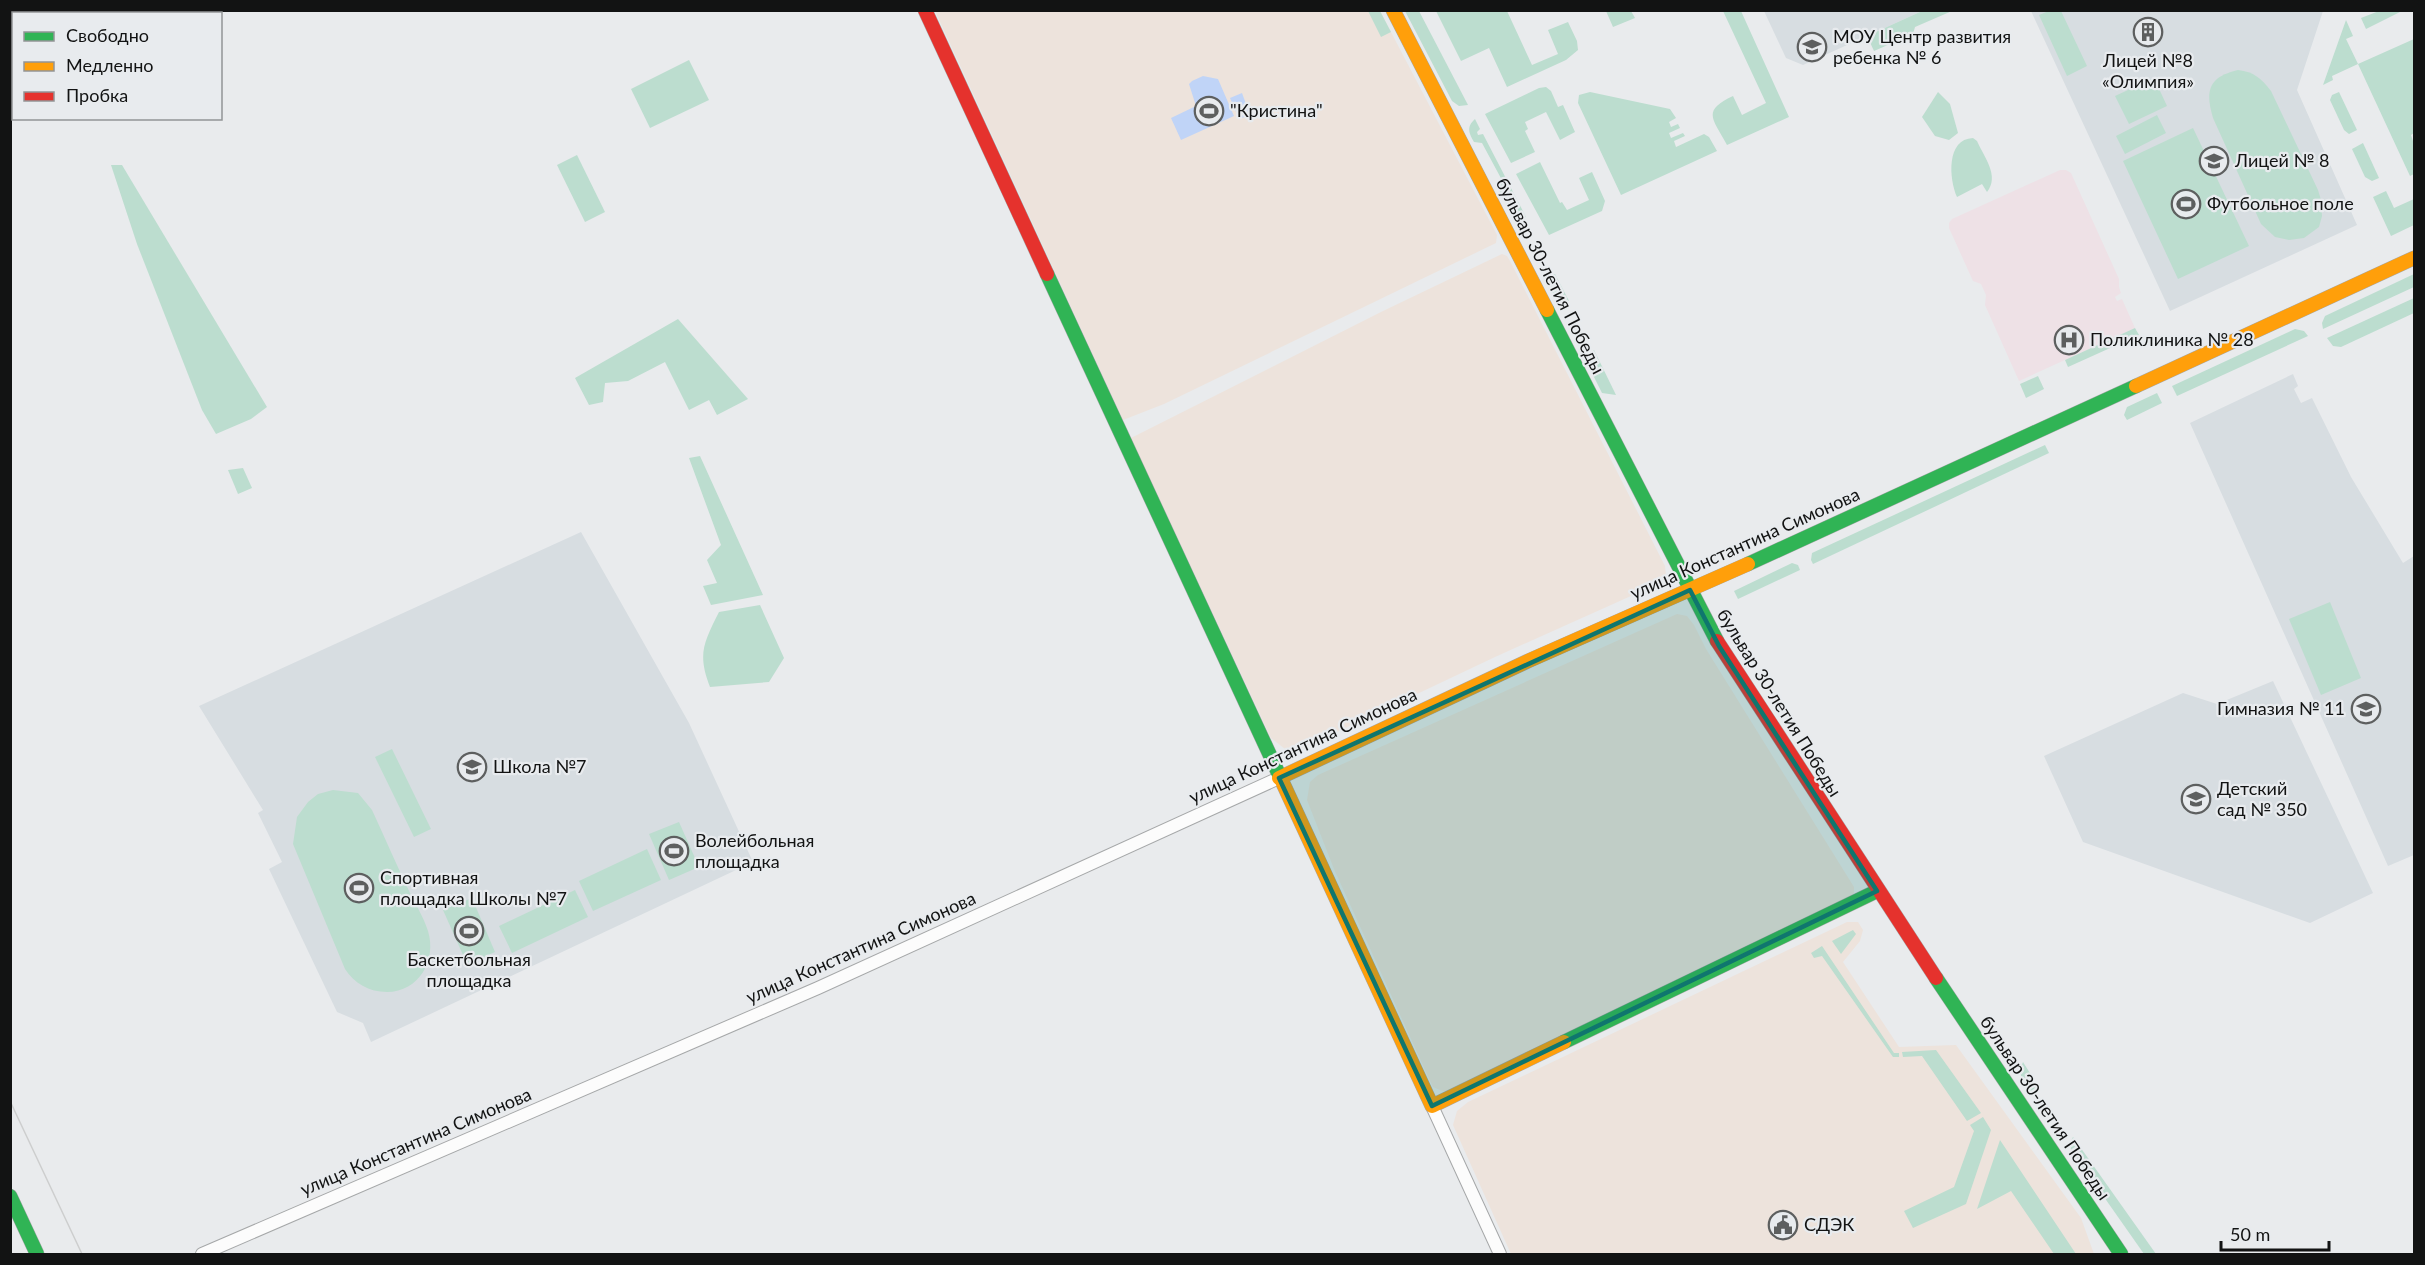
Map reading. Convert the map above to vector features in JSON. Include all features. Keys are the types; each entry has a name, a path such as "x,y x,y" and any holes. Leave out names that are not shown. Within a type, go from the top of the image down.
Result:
{"main road":[{"path":"925,10 1432,1106 1877,891"},
{"name":"бульвар 30-летия Победы","path":"1393,10 1719,646 1877,891 2121,1254"},
{"name":"улица Константина Симонова","path":"1280,778 1528,661 1690,590 2415,258"},
{"path":"10,1196 38,1254"}],"street":[{"name":"улица Константина Симонова","path":"202,1254 818,988 1280,778"},
{"path":"1432,1106 1500,1254"}],"highlighted area":[{"path":"1690,590 1719,646 1877,891 1432,1106 1279,778"}],"shaded area":[{"path":"935,11 1380,11 1497,235 1496,243 1164,404 1123,420"},
{"name":"МОУ Центр развития ребенка № 6","path":"1764,11 1922,11 1803,65 1786,58"},
{"name":"Лицей № 8","path":"2031,11 2323,11 2297,90 2357,225 2170,311"},
{"path":"2060,170 2071,173 2119,279 2121,293 2115,297 2117,301 2122,299 2135,328 2019,381 1985,305 1986,295 1981,284 1973,281 1949,228 1949,223 1952,219"},
{"path":"1502,254 1510,261 1665,566 1666,576 1651,587 1495,657 1301,749 1285,749 1271,738 1131,438 1383,311"},
{"name":"Гимназия № 11","path":"2293,374 2298,386 2294,389 2301,403 2312,398 2351,477 2403,563 2414,556 2414,855 2388,866 2190,423"},
{"name":"Школа №7","path":"581,532 689,723 753,862 371,1042 363,1023 337,1012 269,869 282,862 258,813 263,810 199,706"},
{"path":"1677,614 1687,616 1694,625 1706,649 1854,887 1854,893 1849,899 1447,1092 1433,1087 1334,869 1307,800 1310,782 1318,775"},
{"name":"Детский сад № 350","path":"2273,681 2373,893 2310,923 2083,842 2044,756 2183,693 2217,704"},
{"path":"1847,922 1858,922 1863,930 1860,941 1843,962 1899,1047 1956,1045 2081,1218 2094,1254 1511,1254 1453,1125 1457,1111 1468,1102"}],"green space":[{"path":"2404,10 2366,29 2361,18 2379,11"},
{"path":"1368,11 1380,11 1391,32 1381,37"},
{"path":"1405,11 1419,11 1468,105 1459,106 1452,101"},
{"path":"1436,11 1507,11 1532,65 1558,54 1548,30 1568,22 1577,41 1578,50 1566,60 1507,87 1489,48 1461,61"},
{"path":"1606,11 1631,11 1635,18 1613,27"},
{"path":"1723,11 1741,11 1789,117 1727,145 1714,122 1713,111 1717,106 1733,96 1742,115 1766,103"},
{"path":"1922,11 1952,11 1915,27 1913,34 1874,51 1867,36"},
{"path":"2049,11 2061,11 2087,66 2067,76 2039,15"},
{"path":"2346,20 2353,36 2346,39 2358,64 2332,76 2333,80 2323,85"},
{"path":"2414,39 2414,133 2411,135 2414,144 2414,174 2410,176 2358,64"},
{"path":"689,60 709,100 650,128 631,89"},
{"path":"2238,70 2257,76 2271,91 2318,190 2322,216 2319,227 2304,238 2289,240 2275,237 2261,224 2213,118 2209,100 2211,86 2220,77"},
{"path":"2154,78 2167,106 2129,124 2115,96"},
{"path":"1546,87 1551,91 1558,107 1563,105 1575,132 1560,140 1546,112 1525,122 1528,129 1525,131 1535,152 1511,163 1485,114 1539,88"},
{"path":"1590,92 1670,109 1676,118 1669,122 1671,127 1678,124 1680,128 1669,133 1671,138 1683,133 1685,136 1674,141 1676,147 1704,134 1709,137 1717,151 1621,195 1578,103 1579,95"},
{"path":"1938,92 1950,104 1958,133 1949,140 1935,136 1922,117"},
{"path":"2339,92 2357,130 2349,134 2344,130 2330,100 2332,95"},
{"path":"2157,115 2166,133 2125,154 2116,136"},
{"path":"1475,119 1480,129 1477,132 1478,135 1483,134 1526,217 1516,222 1498,188 1503,182 1482,143 1474,142 1471,136 1469,127"},
{"name":"Футбольное поле","path":"2193,128 2249,246 2178,279 2123,161"},
{"path":"1973,138 1977,141 1990,166 1991,186 1987,192 1982,184 1957,197 1951,171 1954,152 1964,140"},
{"path":"2363,143 2379,178 2372,181 2365,177 2352,149"},
{"path":"577,155 605,212 585,222 557,165"},
{"path":"1540,162 1560,203 1562,202 1567,210 1589,200 1579,178 1592,172 1605,201 1602,211 1549,235 1516,174"},
{"path":"111,165 122,165 267,407 251,419 216,434 202,410 137,244"},
{"path":"2386,191 2394,208 2414,199 2414,225 2391,236 2373,197"},
{"path":"1555,274 1569,301 1563,304 1557,301 1545,279"},
{"path":"2414,274 2414,287 2323,329 2322,323 2325,316"},
{"path":"2414,298 2414,313 2341,347 2333,346 2327,338"},
{"path":"678,319 748,399 717,415 709,400 689,410 665,362 628,381 605,383 603,402 589,405 575,378"},
{"path":"2135,328 2139,335 2068,367 2065,360"},
{"path":"2295,329 2304,331 2308,336 2177,396 2172,386"},
{"path":"1594,350 1616,395 1602,393 1587,363 1589,355"},
{"path":"2038,376 2044,389 2026,398 2020,384"},
{"path":"2157,393 2162,403 2127,420 2124,415 2127,407"},
{"path":"2045,445 2049,453 1813,564 1812,553"},
{"path":"700,456 763,595 711,605 703,586 717,583 707,560 721,545 689,458"},
{"path":"243,468 252,488 238,494 228,470"},
{"path":"1792,563 1798,565 1800,570 1738,599 1734,591"},
{"path":"2330,602 2361,678 2321,695 2289,619"},
{"path":"760,605 784,658 769,682 710,687 704,666 704,648 719,612"},
{"path":"392,749 431,829 414,837 375,757"},
{"name":"Спортивная площадка Школы №7","path":"333,790 358,793 372,810 428,931 430,953 423,972 408,987 398,991 380,992 368,988 357,982 345,969 293,844 297,817 308,802 318,794"},
{"name":"Волейбольная площадка","path":"679,822 699,867 669,880 649,834"},
{"path":"647,849 661,880 593,911 579,881"},
{"path":"575,890 588,917 512,953 499,926"},
{"name":"Баскетбольная площадка","path":"472,898 495,952 467,964 443,910"},
{"path":"1853,930 1856,934 1841,954 1832,941"},
{"path":"1822,946 1894,1053 1899,1053 1899,1057 1893,1057 1822,956 1814,958 1811,953"},
{"path":"1936,1050 1981,1113 1967,1121 1922,1056 1903,1057 1902,1052"},
{"path":"2023,1062 2038,1086 2031,1094 2021,1075"},
{"path":"1983,1117 1991,1130 1966,1204 1913,1228 1904,1211 1954,1187 1974,1131 1970,1125"},
{"path":"2073,1137 2156,1254 2144,1254 2071,1150 2070,1143"},
{"path":"2000,1140 2076,1254 2054,1254 2011,1191 1977,1209"}],"water":[{"name":"\"Кристина\"","path":"1203,76 1218,79 1234,116 1181,140 1171,118 1196,106 1189,84"},
{"name":"\"Кристина\"","path":"1242,93 1250,115 1239,119 1230,98"}],"tram line":[{"path":"10,1101 82,1254"}],"traffic: fast":[{"path":"1047,274 1281,779"},
{"path":"1547,310 1717,641"},
{"path":"1748,564 2136,386"},
{"path":"1564,1042 1877,891"},
{"path":"1936,978 2121,1254"},
{"path":"10,1196 37,1254"}],"traffic: slow":[{"path":"1393,10 1547,310"},
{"path":"2136,386 2414,258"},
{"path":"1279,778 1528,661 1748,564"},
{"path":"1281,779 1432,1106 1564,1042"}],"traffic: jam":[{"path":"925,10 1047,274"},
{"path":"1717,641 1936,978"}],"place":[{"name":"Лицей №8 «Олимпия»","path":"2148,32"},
{"name":"МОУ Центр развития ребенка № 6","path":"1812,47"},
{"name":"\"Кристина\"","path":"1209,111"},
{"name":"Лицей № 8","path":"2214,161"},
{"name":"Футбольное поле","path":"2186,204"},
{"name":"Поликлиника № 28","path":"2069,340"},
{"name":"Гимназия № 11","path":"2366,709"},
{"name":"Школа №7","path":"472,767"},
{"name":"Детский сад № 350","path":"2196,799"},
{"name":"Волейбольная площадка","path":"674,851"},
{"name":"Спортивная площадка Школы №7","path":"359,888"},
{"name":"Баскетбольная площадка","path":"469,931"},
{"name":"СДЭК","path":"1783,1225"}]}
